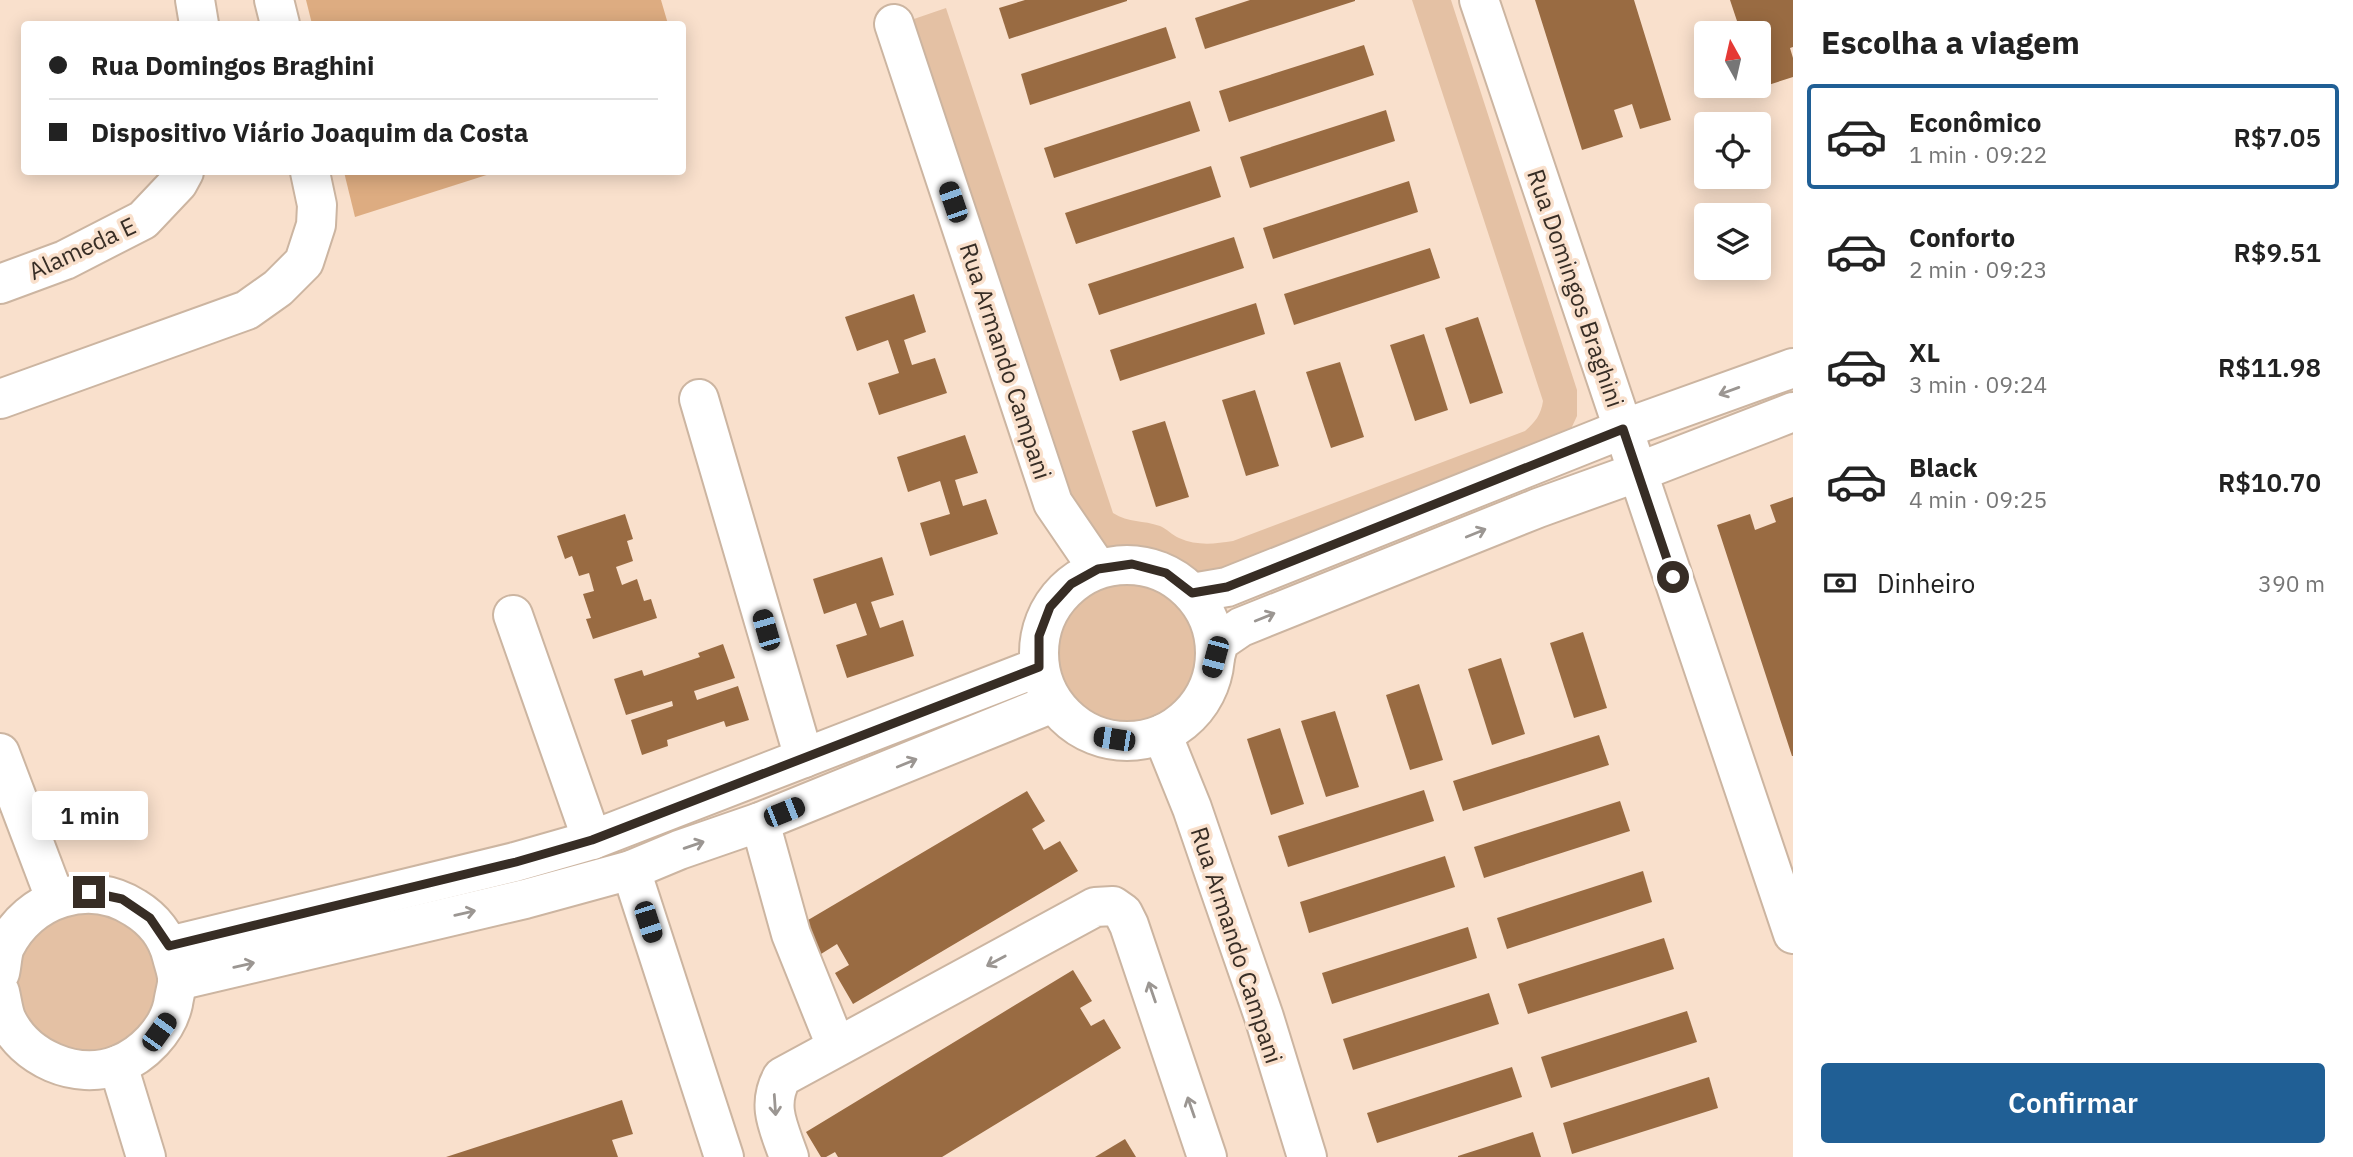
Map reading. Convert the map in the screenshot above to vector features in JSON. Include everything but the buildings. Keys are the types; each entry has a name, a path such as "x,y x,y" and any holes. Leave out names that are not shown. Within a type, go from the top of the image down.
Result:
{"street":[{"path":"195,0 198,21"},
{"path":"274,0 278,21"},
{"name":"Rua Domingos Braghini","path":"1479,0 1793,934"},
{"name":"Rua Armando Campani","path":"894,24 1053,503 1098,569"},
{"name":"Alameda E","path":"0,284 65,260 143,220 182,175"},
{"path":"0,399 247,310 278,288 304,262 316,225 317,205 311,175"},
{"path":"1192,593 1227,587 1623,429 1793,368"},
{"path":"699,399 803,758"},
{"path":"1215,657 1210,623 1192,593 1166,573 1132,564 1098,569 1071,584 1050,607 1039,636 1039,667 1053,703 1074,724 1099,737 1128,741 1162,734 1187,721 1207,690 1219,642 1241,626 1538,508 1793,412"},
{"path":"513,615 592,840"},
{"path":"173,964 592,840 1039,667"},
{"path":"173,964 512,902 631,870 760,822 1053,703"},
{"name":"Rua Armando Campani","path":"1162,734 1192,808 1264,1017 1307,1157"},
{"path":"0,753 55,898"},
{"path":"760,822 791,934 836,1046"},
{"path":"631,870 724,1157"},
{"path":"0,973 5,948 25,918 55,898 89,892 122,899 150,918 173,964 170,1017 148,1046 117,1065 85,1071 52,1063 24,1045 2,1009"},
{"path":"789,1157 773,1104 775,1090 782,1077 1096,907 1113,906 1123,913 1129,925 1207,1157"},
{"path":"117,1065 146,1157"}],"shaded area":[{"path":"306,0 661,0 667,21 311,21"},
{"path":"1412,0 1451,0 1577,390 1577,416 1570,431 1213,578 1184,581 1147,560 1116,557 1099,550 1076,522 911,20 946,8 1113,513 1160,526 1186,541 1212,543 1233,541 1525,431 1541,410 1543,401"},
{"path":"345,175 487,175 355,217"},
{"path":"1125,577 1154,583 1178,599 1194,623 1200,652 1194,681 1178,705 1154,721 1125,727 1096,721 1072,705 1056,681 1050,652 1056,623 1072,599 1096,583"},
{"path":"110,909 158,953 164,986 155,1018 132,1044 100,1056 66,1054 37,1038 17,1010 12,977 22,945 44,919"}],"route":[{"path":"89,892 122,899 150,918 169,946 516,862 592,840 1039,667 1039,636 1050,607 1071,584 1098,569 1132,564 1166,573 1192,593 1227,587 1623,429 1673,577"}]}
